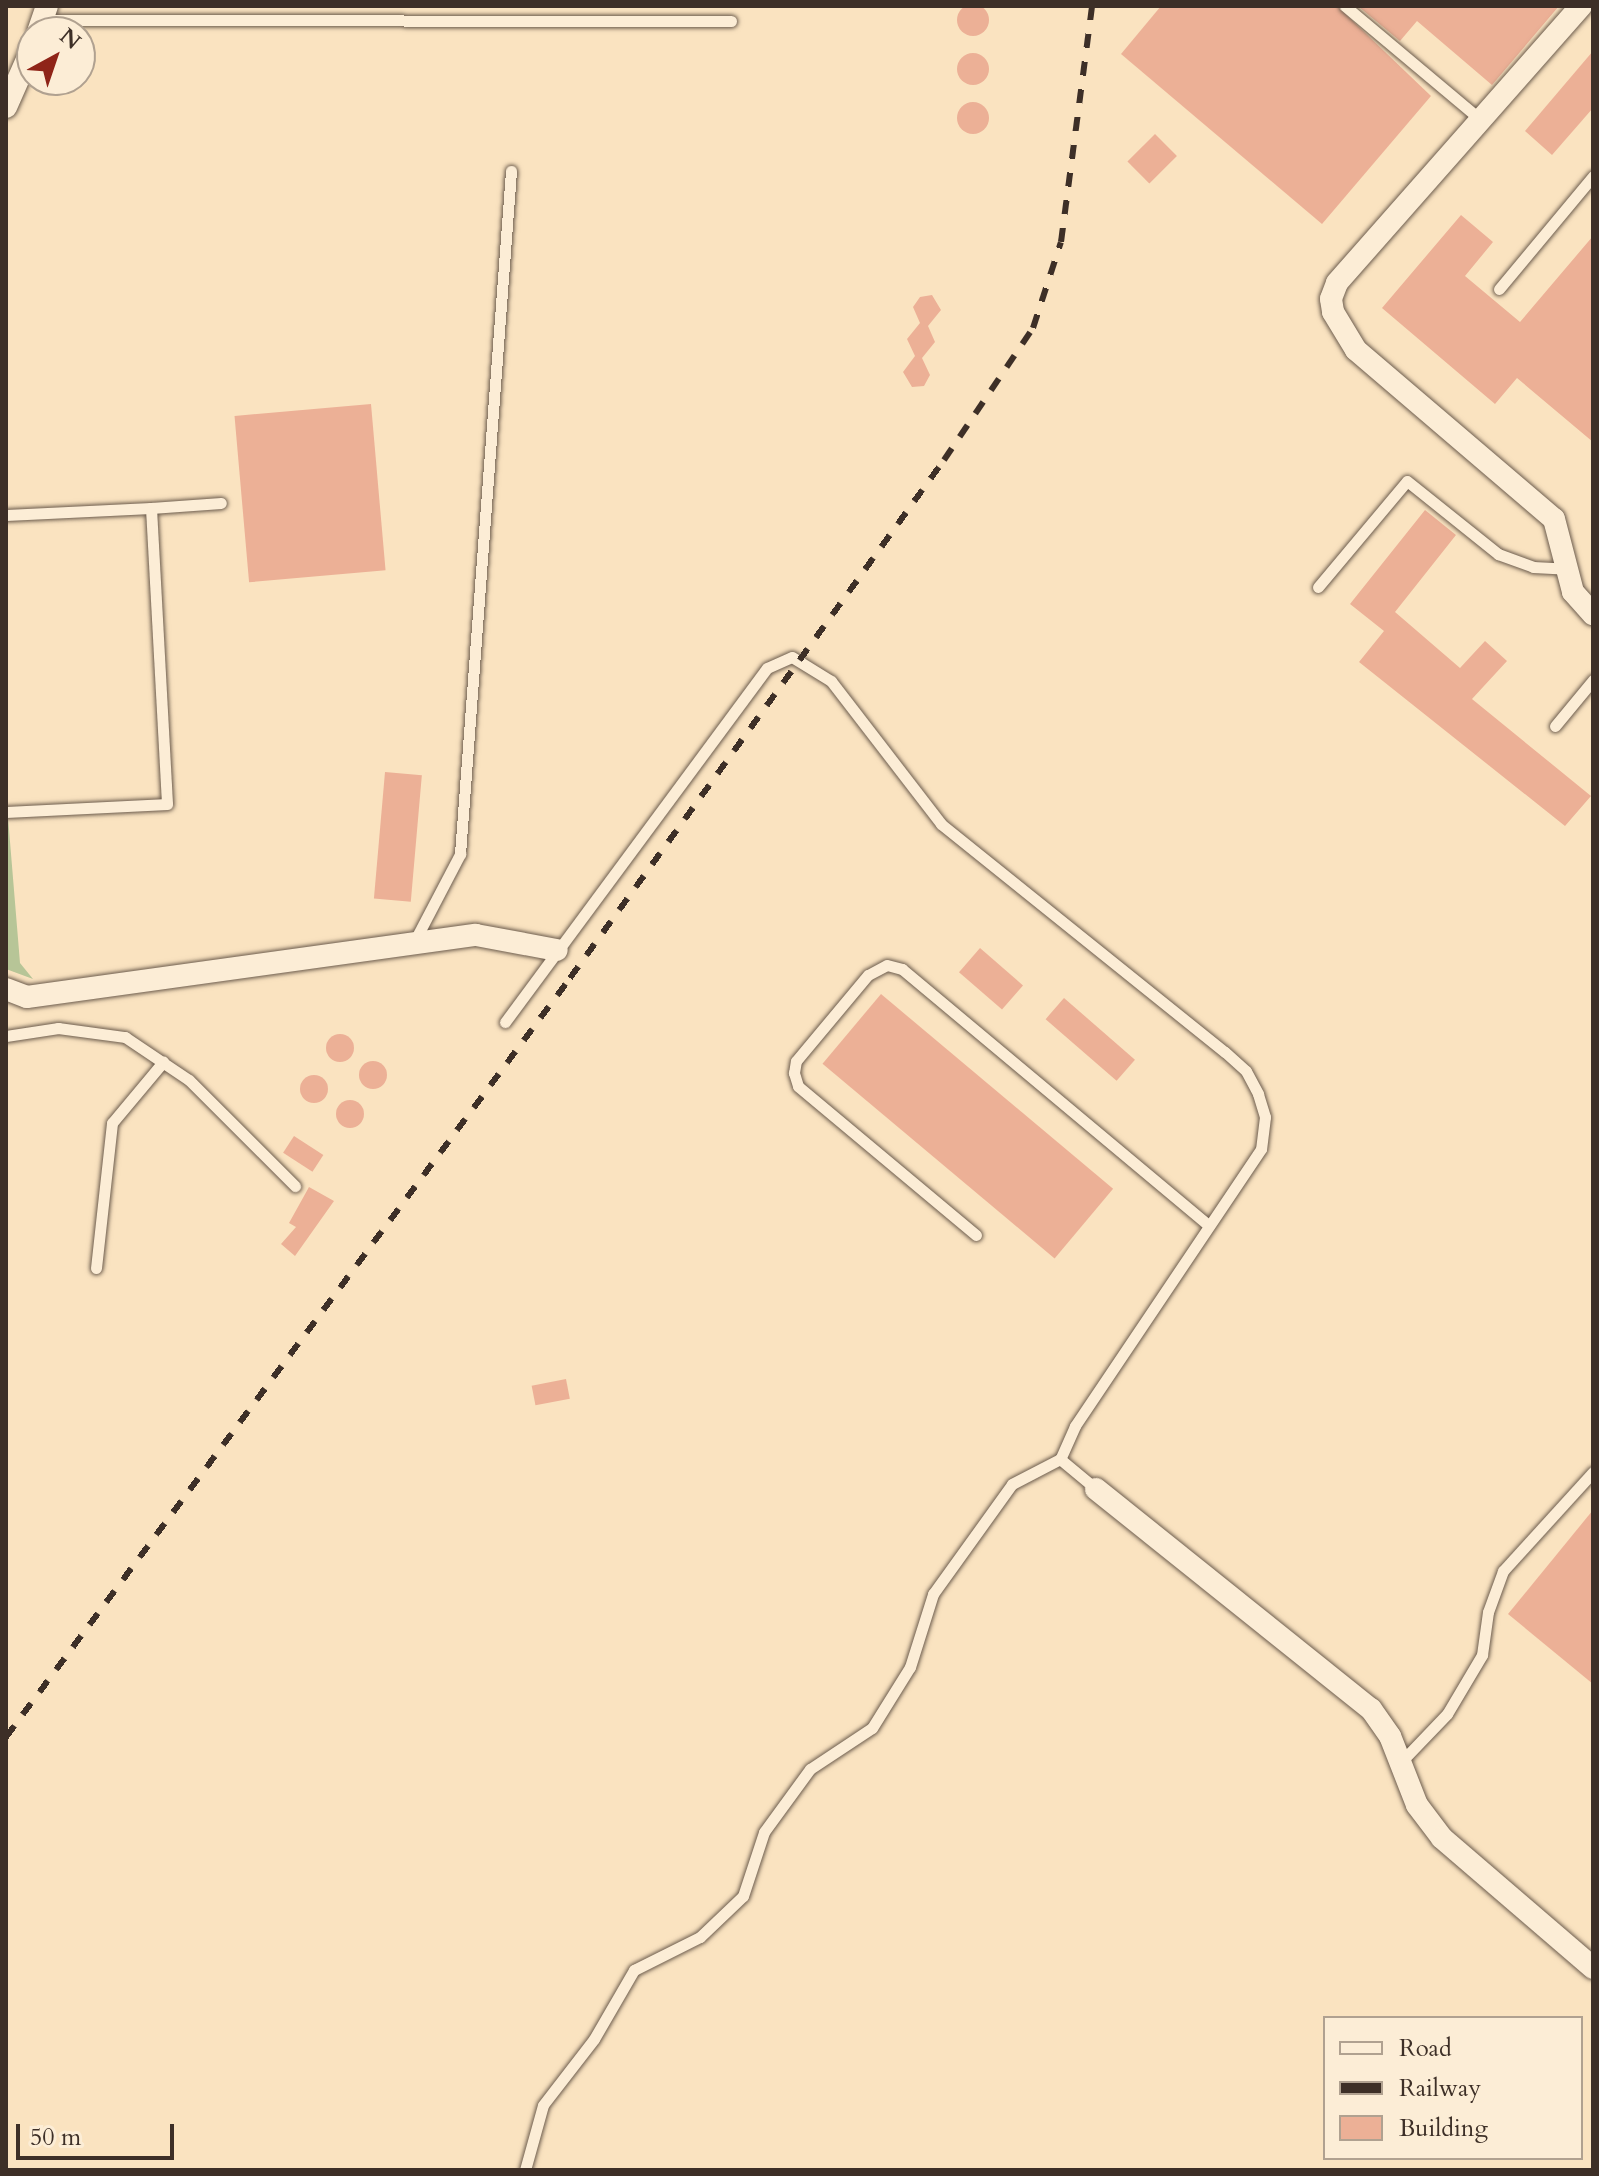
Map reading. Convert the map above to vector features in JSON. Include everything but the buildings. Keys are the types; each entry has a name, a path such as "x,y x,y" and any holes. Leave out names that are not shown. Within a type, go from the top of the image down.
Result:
{"street":[{"path":"1581,6 1337,283 1333,312 1356,350 1554,519 1573,592 1593,614"},
{"path":"6,107 16,84"},
{"path":"6,989 27,997 476,935 557,950"},
{"path":"1096,1489 1371,1709 1390,1736 1417,1805 1442,1838 1593,1968"}],"lane":[{"path":"1345,6 1481,120"},
{"path":"96,19 731,21"},
{"path":"413,944 460,854 511,171"},
{"path":"1499,289 1593,176"},
{"path":"1318,587 1407,481 1498,554 1533,567 1567,569"},
{"path":"6,515 221,503"},
{"path":"6,812 167,804 151,508"},
{"path":"505,1022 767,668 792,657 831,681 941,824 1246,1071 1265,1117 1261,1149 1075,1426 1060,1459 1012,1484 933,1594 910,1667 872,1728 810,1769 764,1832 743,1896 700,1937 634,1970 594,2039 543,2105 525,2170"},
{"path":"1555,726 1593,680"},
{"path":"976,1235 798,1086 794,1073 796,1061 868,975 887,965 902,969 1209,1226"},
{"path":"6,1036 58,1028 109,1032 189,1080 295,1186"},
{"path":"96,1268 112,1123 163,1062"},
{"path":"1060,1459 1096,1489"},
{"path":"1399,1763 1447,1714 1482,1655 1488,1612 1503,1571 1593,1472"}],"green space":[{"path":"6,793 20,963 33,979 6,969"}],"railway":[{"path":"6,1737 570,978 944,460 1033,328 1061,242 1092,6"}]}
